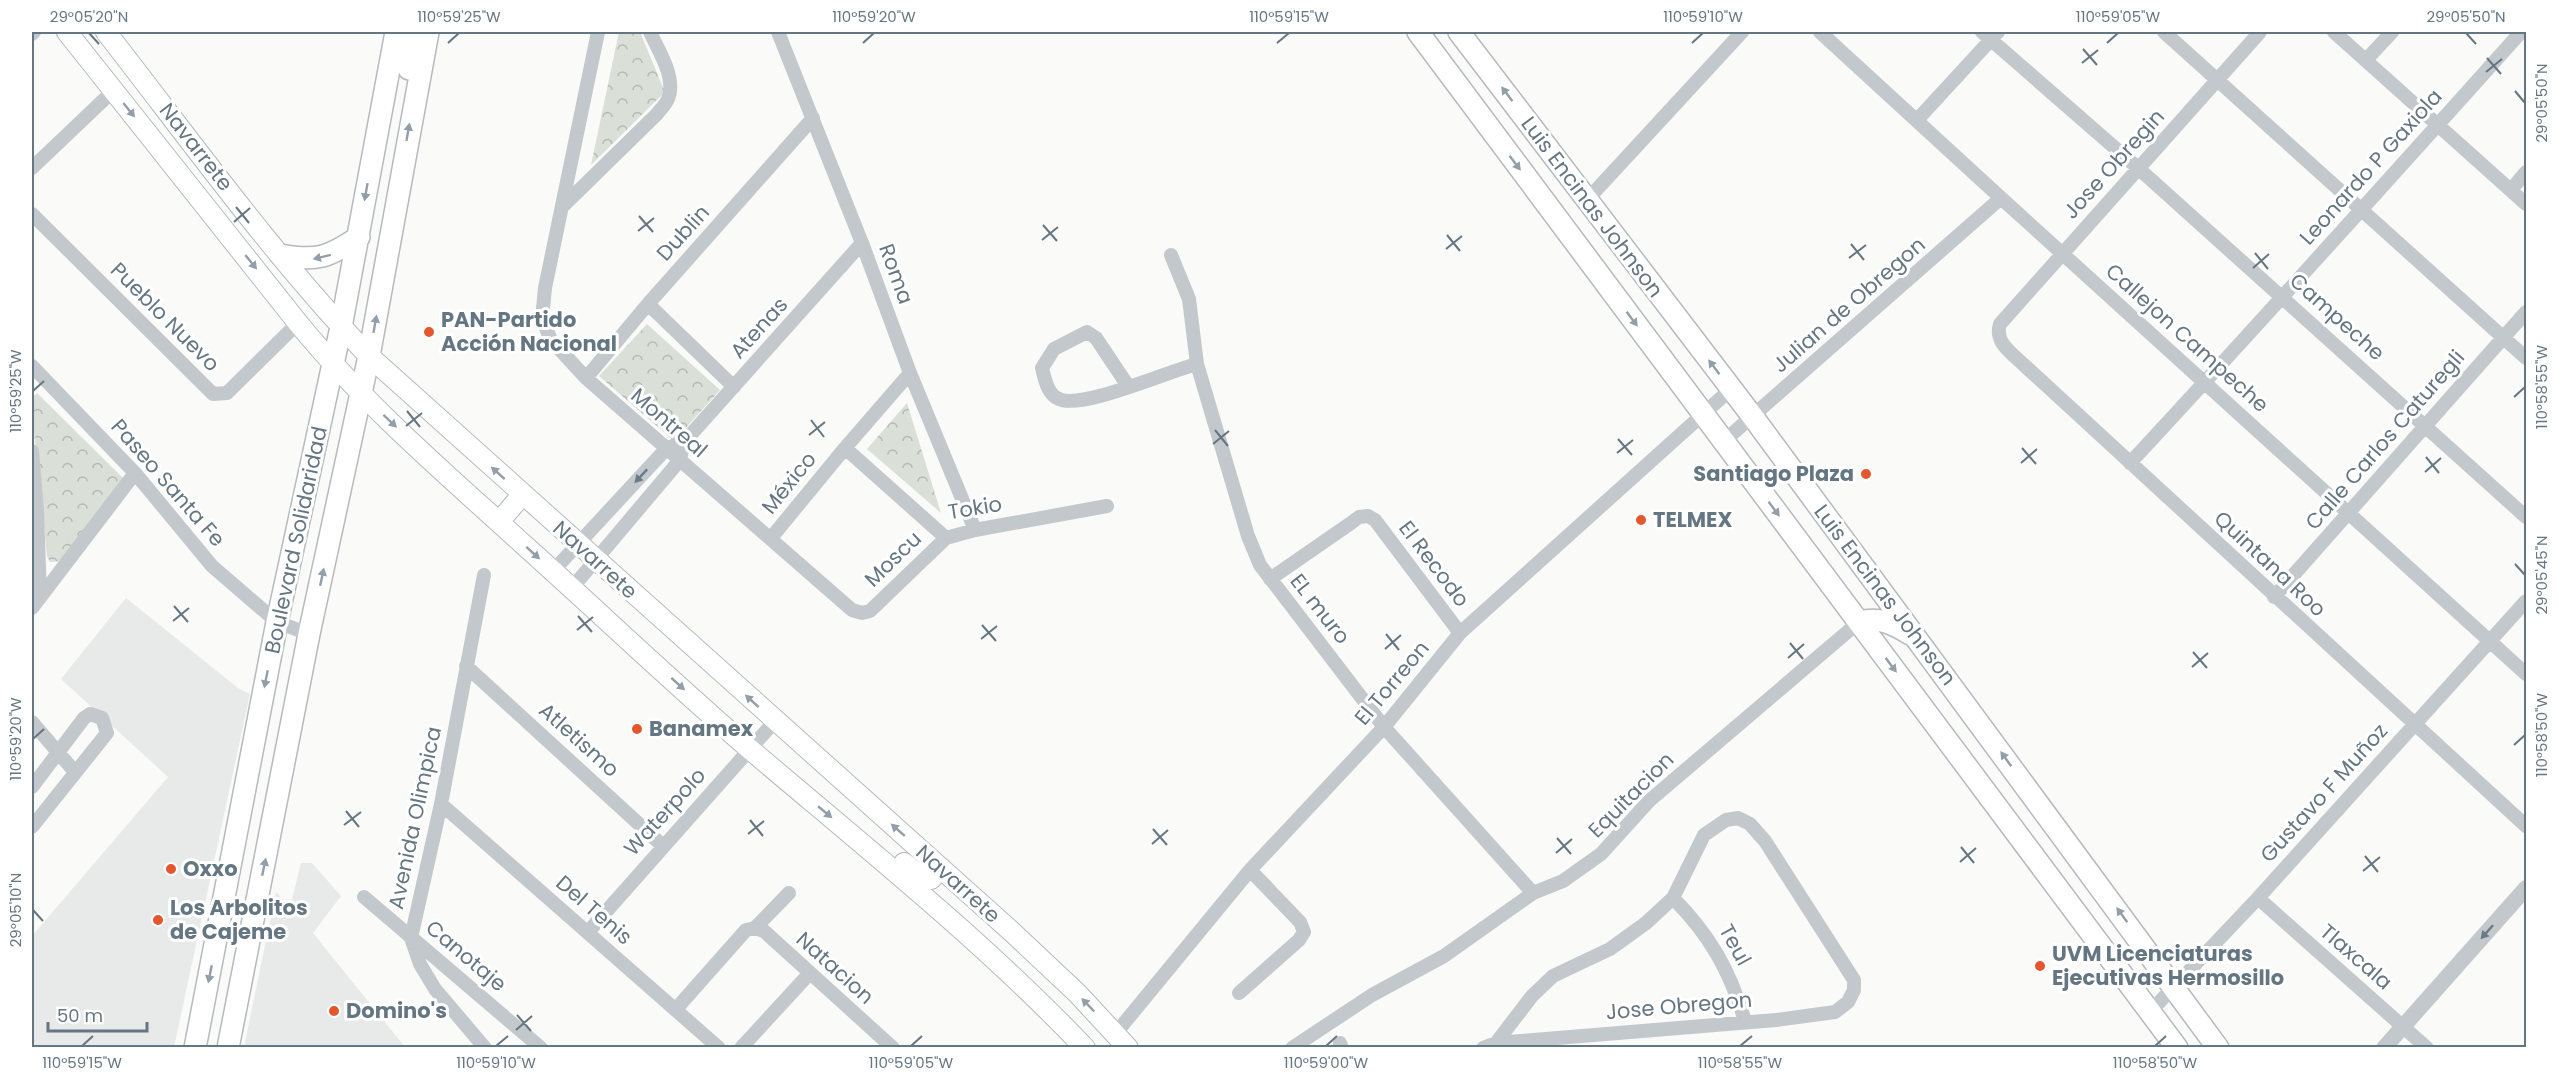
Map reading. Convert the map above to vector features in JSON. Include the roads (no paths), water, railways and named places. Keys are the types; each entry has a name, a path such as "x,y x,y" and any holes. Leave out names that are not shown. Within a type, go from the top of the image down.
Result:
{"main road":[{"name":"Navarrete","path":"67,32 298,323 333,366 361,394 750,750 861,841 1013,976 1085,1047"},
{"name":"Navarrete","path":"106,32 281,255 341,327 369,356 774,722 940,868 1077,993 1122,1040"},
{"name":"Boulevard Solidaridad","path":"195,1047 277,622 341,327 396,32"},
{"path":"412,32 408,68 418,76"},
{"name":"Boulevard Solidaridad","path":"228,1047 309,634 369,356 418,76 428,32"},
{"name":"Luis Encinas Johnson","path":"1418,32 2177,1047"},
{"name":"Luis Encinas Johnson","path":"1459,32 1753,417 2218,1047"},
{"path":"180,173 202,155"},
{"path":"281,255 314,259 327,257 358,237"},
{"path":"499,522 522,495"},
{"path":"1859,622 1874,619 1897,625 1915,638"},
{"path":"861,841 882,844 925,880 931,879 940,868"}],"street":[{"name":"Montreal","path":"598,32 545,288 542,319 551,339 586,378 852,610 862,613 870,611"},
{"path":"562,207 657,114 669,98 670,84 666,68 650,32"},
{"name":"Roma","path":"778,32 862,243 910,373 975,530"},
{"path":"1587,200 1742,32"},
{"name":"Callejon Campeche","path":"1820,32 2526,674"},
{"path":"2164,32 2526,358"},
{"name":"Jose Obregin","path":"2000,324 2259,32"},
{"path":"2334,32 2526,204"},
{"path":"2366,60 2392,32"},
{"name":"Leonardo P Gaxiola","path":"2130,463 2521,32"},
{"path":"1917,120 1990,34"},
{"name":"Campeche","path":"1990,34 2526,517"},
{"path":"32,168 114,90"},
{"name":"Dublin","path":"586,378 648,304 813,118"},
{"path":"2511,190 2526,172"},
{"name":"Julian de Obregon","path":"1724,441 2001,198"},
{"name":"Pueblo Nuevo","path":"32,214 213,394 220,396 227,393 298,323"},
{"name":"Atenas","path":"572,588 680,460 685,441 862,243"},
{"name":"EL muro","path":"1171,255 1189,299 1197,364 1248,536 1260,565 1384,727 1533,893"},
{"path":"648,304 734,387"},
{"name":"Calle Carlos Caturegli","path":"2274,597 2526,312"},
{"name":"Quintana Roo","path":"2000,324 1997,333 2000,342 2274,597 2526,826"},
{"path":"1128,386 1096,338 1087,332 1054,349 1042,368 1048,389 1057,399 1066,402 1104,395 1197,364"},
{"name":"Paseo Santa Fe","path":"32,366 135,473 212,566 277,622"},
{"name":"México","path":"771,538 910,373"},
{"name":"El Torreon","path":"1122,1040 1250,870 1384,727 1460,633 1731,389"},
{"name":"Atenas","path":"553,571 666,448 685,441"},
{"name":"Tokio","path":"845,448 918,516 946,538 975,530 1107,506"},
{"path":"32,451 40,596"},
{"path":"32,608 135,473"},
{"name":"El Recodo","path":"1270,579 1359,517 1368,516 1375,520 1460,633"},
{"name":"Moscu","path":"870,611 946,538"},
{"name":"Avenida Olimpica","path":"484,575 441,804 411,938 420,964 435,989 484,1047"},
{"name":"Gustavo F Muñoz","path":"2150,1011 2258,898 2526,601"},
{"path":"277,622 309,634"},
{"name":"Equitacion","path":"1292,1047 1371,995 1444,956 1533,893 1563,881 1601,854 1649,801 1859,622"},
{"name":"Atletismo","path":"466,666 663,846"},
{"path":"32,787 90,714 102,718 107,733 32,827"},
{"path":"32,722 75,772"},
{"name":"Waterpolo","path":"588,932 774,722"},
{"name":"Del Tenis","path":"441,804 719,1047"},
{"name":"Jose Obregon","path":"1738,818 1750,824 1765,841 1854,980 1854,990 1848,1002 1835,1012 1776,1020 1745,1021 1490,1046 1532,996 1553,976 1610,949 1646,923 1674,898 1704,836 1726,819 1738,818"},
{"path":"1239,993 1299,940 1304,932 1300,922 1250,870"},
{"path":"2384,1047 2526,888"},
{"path":"676,1008 750,929 789,893"},
{"name":"Canotaje","path":"364,897 541,1047"},
{"name":"Teul","path":"1674,898 1698,923 1724,963 1745,1021"},
{"name":"Tlaxcala","path":"2258,898 2427,1047"},
{"name":"Natacion","path":"750,929 764,931 809,974 893,1047"},
{"path":"741,1047 809,974"}],"place":[{"name":"PAN-Partido Acción Nacional","path":"429,332"},
{"name":"Santiago Plaza","path":"1866,474"},
{"name":"TELMEX","path":"1641,520"},
{"name":"Banamex","path":"637,729"},
{"name":"Oxxo","path":"171,869"},
{"name":"Los Arbolitos de Cajeme","path":"158,920"},
{"name":"UVM Licenciaturas Ejecutivas Hermosillo","path":"2040,966"},
{"name":"Domino's","path":"334,1011"}]}
